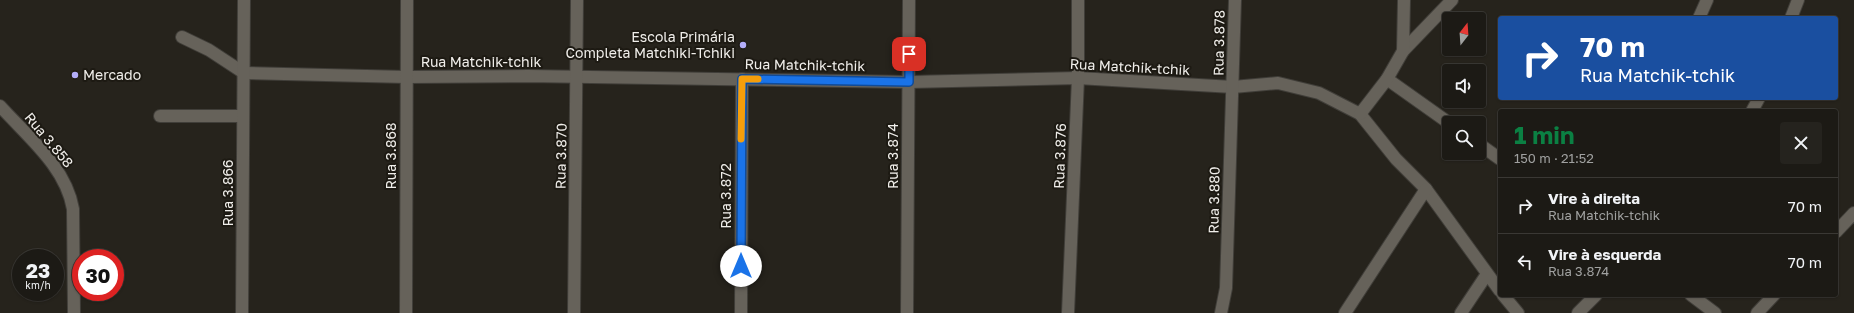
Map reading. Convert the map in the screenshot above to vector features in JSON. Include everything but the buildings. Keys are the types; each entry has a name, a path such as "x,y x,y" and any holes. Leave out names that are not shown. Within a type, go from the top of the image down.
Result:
{"street":[{"name":"Rua 3.866","path":"242,313 244,0"},
{"name":"Rua 3.868","path":"406,313 407,0"},
{"name":"Rua 3.870","path":"574,313 577,0"},
{"name":"Rua 3.874","path":"907,313 909,0"},
{"name":"Rua 3.876","path":"1068,313 1078,78 1078,0"},
{"name":"Rua 3.878","path":"1233,87 1235,0"},
{"path":"1403,51 1404,0"},
{"path":"1452,0 1403,51 1387,79 1360,114 1396,159 1426,189 1498,288"},
{"path":"1700,16 1707,0"},
{"path":"1792,16 1798,0"},
{"path":"182,37 209,50 244,73"},
{"name":"Rua Matchik-tchik","path":"244,73 406,77 576,77 909,82 1078,78 1233,87 1278,83 1319,93 1360,114"},
{"name":"Rua 3.872","path":"741,313 742,79"},
{"path":"1387,79 1442,118"},
{"name":"Rua 3.880","path":"1221,313 1226,288 1233,87"},
{"path":"1753,109 1758,100"},
{"name":"Rua 3.858","path":"0,106 51,161 65,182 71,196 73,209 74,313"},
{"path":"160,116 243,116"},
{"path":"1486,149 1498,158"},
{"path":"1346,313 1426,189"},
{"path":"1838,230 1854,214"},
{"path":"1461,313 1487,274"},
{"path":"1505,297 1518,313"},
{"path":"1578,313 1594,297"},
{"path":"1694,297 1715,313"},
{"path":"1757,313 1772,297"}],"slow traffic":[{"path":"741,139 742,79 758,79"}],"place":[{"name":"Escola Primária Completa Matchiki-Tchiki","path":"743,45"},
{"name":"Mercado","path":"75,75"}],"route":[{"path":"741,266 742,79 909,82 909,54"}]}
